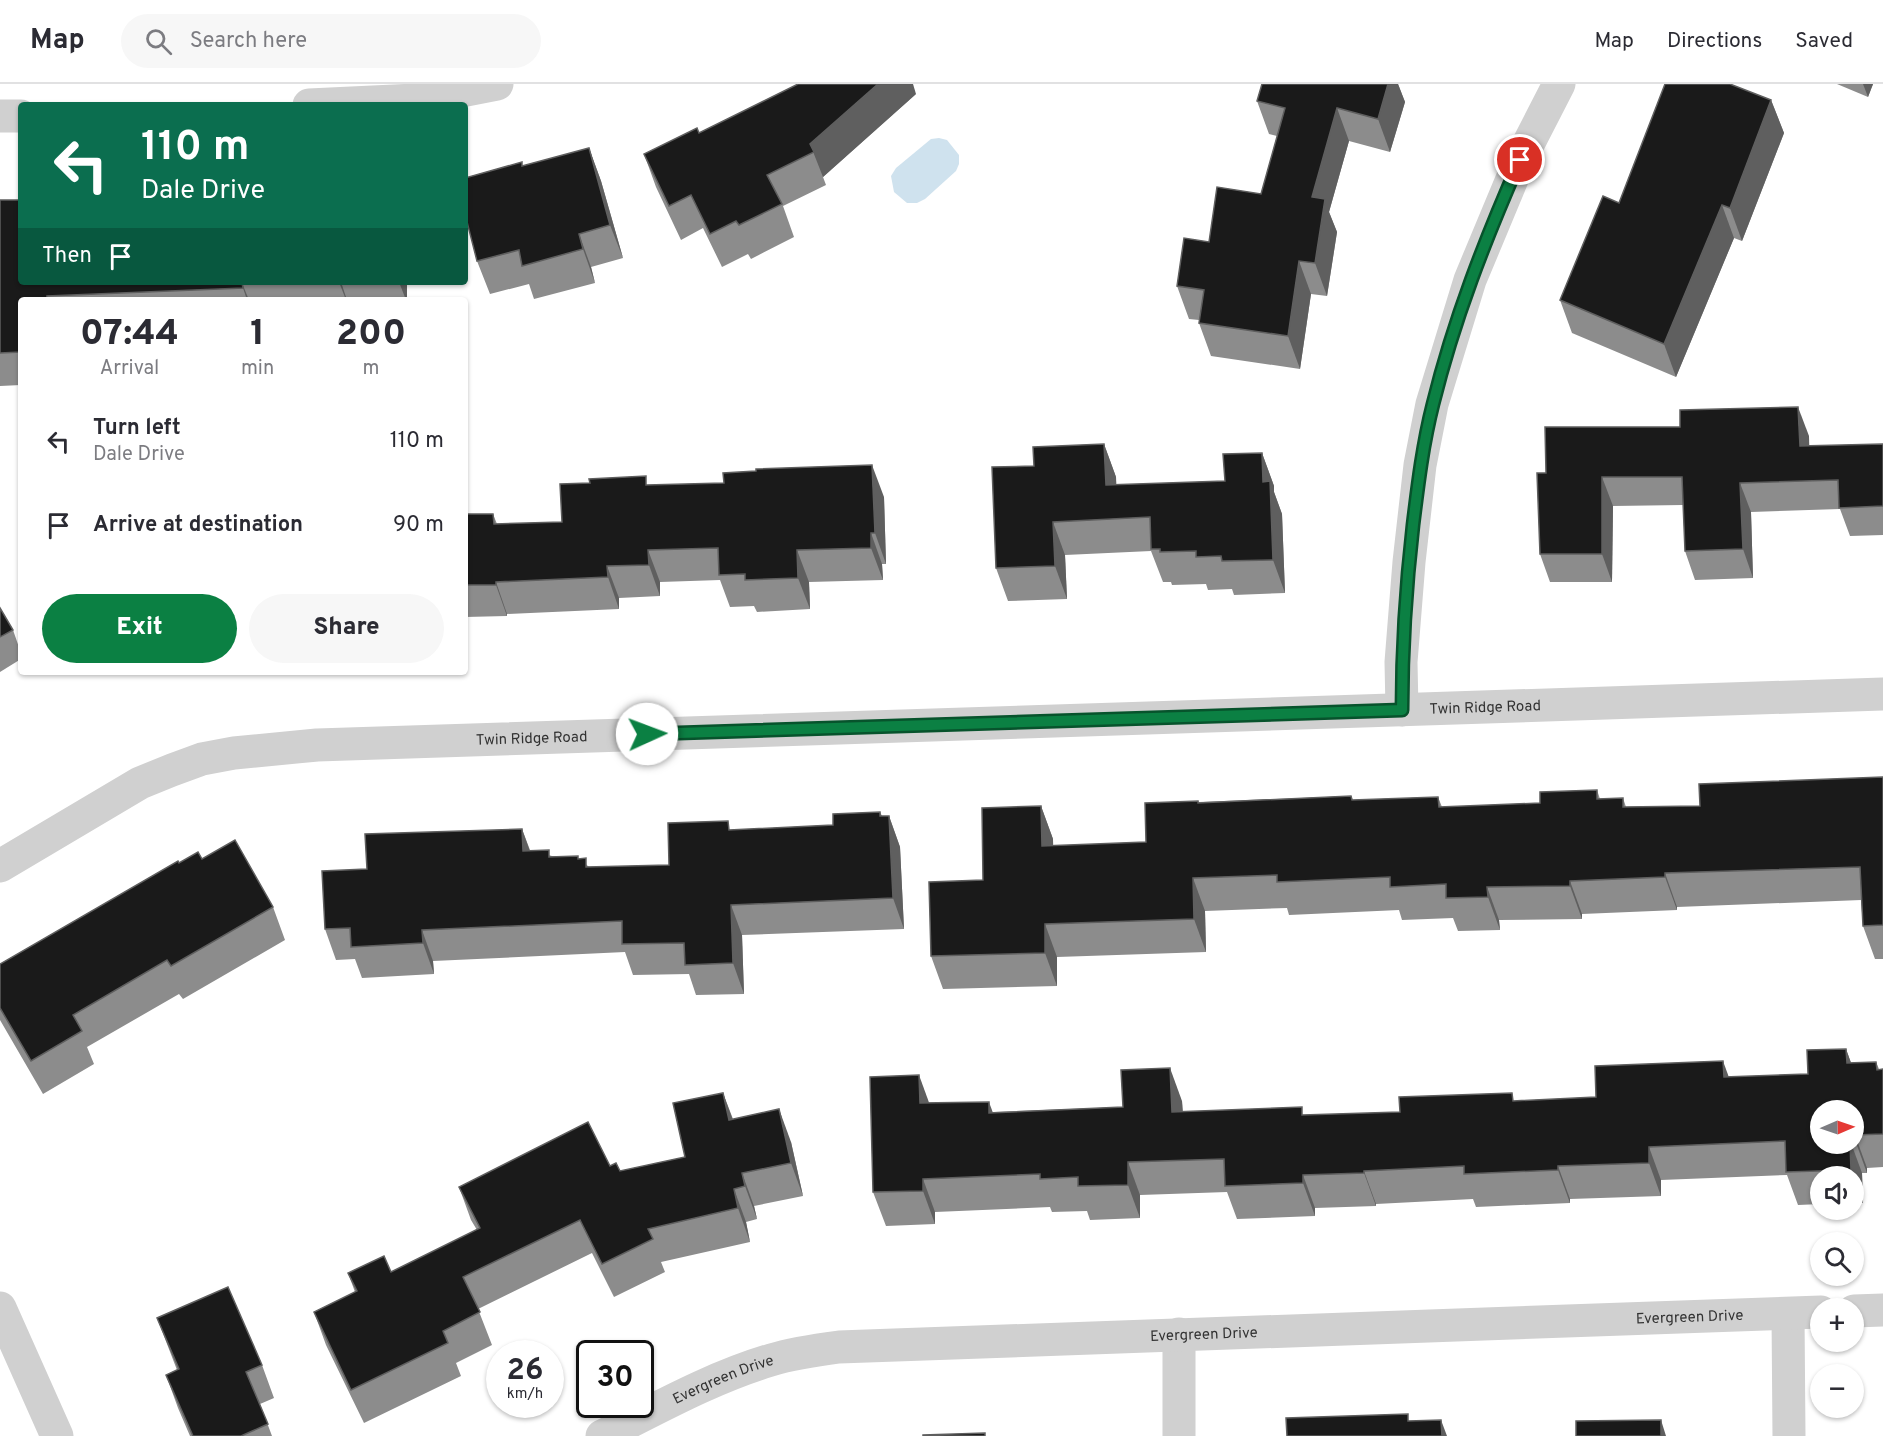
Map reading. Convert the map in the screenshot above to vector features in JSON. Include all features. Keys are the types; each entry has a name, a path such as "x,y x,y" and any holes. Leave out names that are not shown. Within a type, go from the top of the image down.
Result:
{"street":[{"path":"372,102 414,100 497,84"},
{"path":"1402,710 1401,662 1409,562 1420,465 1432,404 1470,280 1520,160 1559,84"},
{"path":"0,116 18,116"},
{"name":"Twin Ridge Road","path":"0,866 140,783 202,759 265,748 329,744 1883,694"},
{"path":"0,1308 57,1436"},
{"path":"1864,1311 1883,1310"},
{"name":"Evergreen Drive","path":"602,1436 704,1386 769,1360 839,1347 1810,1313"},
{"path":"1788,1314 1789,1436"},
{"path":"1179,1334 1179,1436"}],"water":[{"path":"931,139 947,140 959,155 956,171 925,199 917,203 907,203 894,192 891,176 896,168"}],"building":[{"path":"798,84 878,84 810,144 814,152 767,175 782,204 739,225 736,221 710,234 691,195 669,206 644,154 697,128 699,133"},
{"path":"1262,84 1388,84 1378,119 1337,108 1312,197 1325,199 1315,263 1299,261 1288,336 1199,323 1204,290 1177,286 1184,238 1209,242 1217,187 1261,194 1285,108 1257,101"},
{"path":"1665,84 1730,84 1771,100 1730,208 1722,205 1664,344 1560,300 1603,196 1619,203"},
{"path":"589,148 610,225 579,234 583,249 522,266 519,250 477,261 468,226 468,177 522,162 522,166"},
{"path":"0,200 18,200 18,285 242,285 243,288 18,297 18,352 0,353"},
{"path":"1798,407 1800,446 1883,444 1883,506 1839,508 1838,480 1740,483 1743,549 1685,551 1682,477 1602,477 1602,554 1540,554 1537,473 1546,473 1545,427 1680,427 1680,410"},
{"path":"1104,444 1106,485 1225,481 1223,454 1262,453 1263,482 1270,481 1273,560 1222,561 1221,556 1196,557 1196,551 1160,552 1160,549 1151,549 1150,517 1053,522 1055,566 996,568 992,467 1034,466 1033,447"},
{"path":"872,465 875,533 871,533 871,548 797,550 798,578 745,580 745,574 719,575 718,548 648,550 649,565 607,566 608,577 468,585 468,514 493,514 494,524 562,522 560,484 590,483 589,479 646,476 646,485 724,483 723,473 756,471 756,469"},
{"path":"0,608 13,630 0,637"},
{"path":"1883,777 1883,925 1863,926 1860,867 1665,873 1665,877 1570,881 1570,886 1487,887 1488,897 1446,898 1446,884 1390,887 1390,877 1277,882 1277,875 1193,878 1194,919 1045,924 1045,953 931,956 929,882 983,880 982,808 1041,806 1042,846 1146,842 1145,803 1351,796 1352,800 1438,797 1439,807 1540,803 1540,792 1597,790 1597,799 1623,798 1623,807 1700,806 1699,784"},
{"path":"880,812 880,816 889,816 893,898 731,905 733,963 685,965 684,943 622,944 622,921 422,930 423,943 351,947 350,928 325,929 322,871 367,869 365,834 522,829 523,851 549,850 549,857 586,858 586,867 669,865 668,823 728,821 729,830 833,825 833,814"},
{"path":"235,840 273,907 171,966 167,960 73,1015 82,1031 31,1061 0,1008 0,964 178,861 179,863 198,852 202,859"},
{"path":"1846,1049 1847,1063 1876,1062 1877,1070 1883,1069 1883,1134 1864,1135 1864,1100 1810,1100 1810,1154 1850,1154 1851,1166 1810,1166 1810,1171 1786,1172 1785,1141 1649,1147 1649,1163 1558,1166 1558,1170 1464,1174 1464,1166 1303,1175 1303,1183 1225,1186 1224,1159 1128,1162 1128,1185 1078,1186 1078,1177 1040,1179 1040,1174 923,1179 923,1191 873,1192 870,1077 919,1075 920,1103 989,1102 989,1113 1123,1107 1121,1070 1170,1068 1172,1112 1302,1107 1302,1115 1400,1112 1399,1097 1512,1093 1513,1101 1596,1097 1595,1066 1723,1061 1724,1077 1808,1074 1807,1050"},
{"path":"723,1093 729,1120 779,1109 791,1163 742,1173 745,1186 734,1189 738,1208 648,1229 653,1239 602,1264 580,1220 463,1277 480,1312 443,1331 448,1343 351,1390 314,1312 357,1291 348,1273 384,1256 391,1272 480,1228 459,1187 588,1122 610,1166 616,1163 620,1171 685,1157 673,1103"},
{"path":"228,1287 262,1365 246,1372 268,1424 241,1436 193,1436 166,1375 179,1369 157,1318"},
{"path":"1408,1414 1408,1421 1441,1420 1442,1436 1287,1436 1286,1418"},
{"path":"1661,1420 1661,1436 1576,1436 1576,1421"},
{"path":"985,1433 985,1436 923,1436 923,1435"}],"route":[{"path":"647,734 1402,710 1401,662 1409,562 1420,465 1432,404 1470,280 1520,160"}]}
